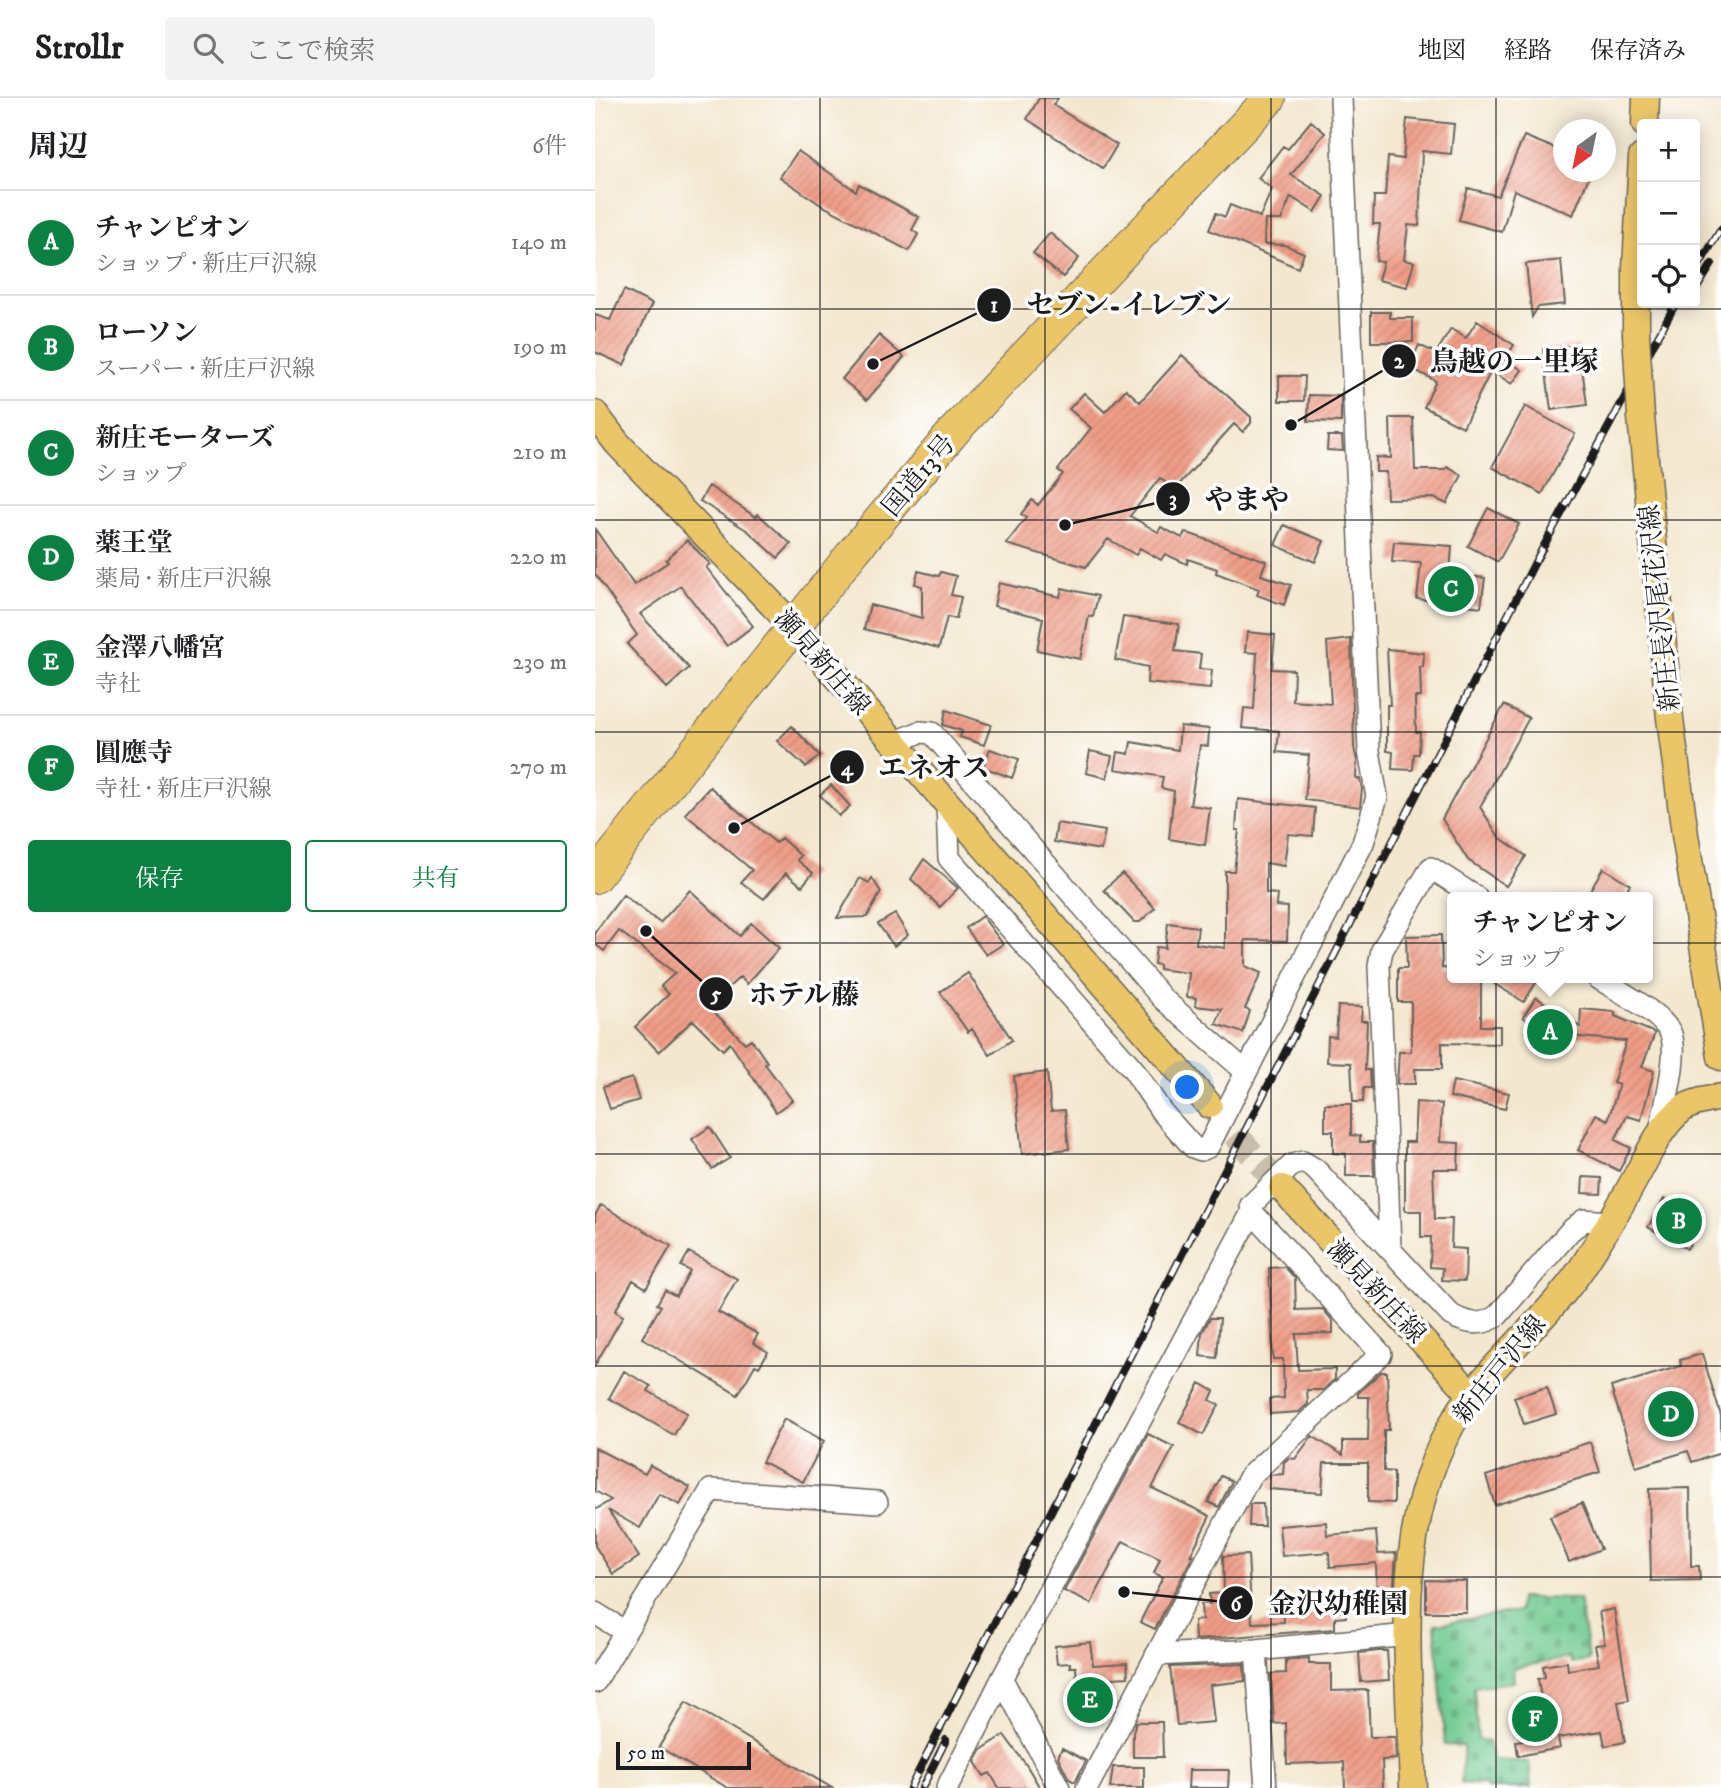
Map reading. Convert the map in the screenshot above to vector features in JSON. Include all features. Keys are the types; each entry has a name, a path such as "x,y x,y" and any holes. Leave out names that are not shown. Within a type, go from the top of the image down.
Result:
{"highway":[{"name":"国道13号","path":"595,877 955,430 1270,98"}],"main road":[{"path":"1644,119 1646,98"},
{"name":"新庄長沢尾花沢線","path":"1641,182 1636,334 1641,417 1674,744 1721,1057"},
{"name":"瀬見新庄線","path":"595,414 617,443 795,628 1209,1105"},
{"name":"新庄戸沢線","path":"1413,1788 1408,1635 1413,1541 1421,1498 1449,1430 1472,1395 1562,1294 1610,1222 1660,1132 1683,1107 1721,1097"},
{"name":"瀬見新庄線","path":"1282,1188 1472,1395"}],"street":[{"path":"947,805 949,858 1133,1069 1161,1111 1193,1147 1201,1150 1208,1147 1363,844 1377,797 1369,739 1341,98"},
{"path":"894,743 920,732 932,733 1163,999 1245,1071"},
{"path":"1390,1247 1379,966 1382,950 1431,867 1468,892"},
{"path":"1606,983 1642,1007 1670,1032 1674,1047 1660,1132"},
{"path":"947,1788 1002,1679 1252,1212 1255,1200 1292,1165 1303,1162 1315,1169 1451,1315 1464,1322 1489,1322 1498,1315 1570,1231 1584,1220 1610,1222"},
{"path":"1087,1788 1250,1476 1381,1354 1252,1212"},
{"path":"595,1682 711,1490 877,1502"},
{"path":"595,1613 624,1631"},
{"path":"1156,1656 1256,1650 1408,1635"},
{"path":"1256,1650 1266,1788"},
{"path":"1002,1679 1059,1788"}],"green space":[{"path":"1520,1598 1579,1599 1589,1660 1571,1663 1569,1658 1513,1668 1514,1682 1474,1687 1478,1740 1487,1740 1493,1760 1529,1762 1531,1788 1486,1788 1485,1784 1461,1783 1464,1746 1445,1745 1435,1624 1519,1611"}],"building":[{"path":"1039,98 1058,98 1053,105 1117,145 1103,168 1027,119"},
{"path":"1407,119 1454,124 1451,154 1422,151 1419,226 1408,225 1404,260 1414,262 1407,287 1378,280 1383,262 1376,261 1380,224 1373,224 1374,196 1385,196 1388,157 1403,159"},
{"path":"1311,121 1325,133 1291,175 1325,196 1315,212 1291,197 1281,220 1265,220 1264,244 1285,245 1304,253 1298,268 1209,230 1216,213 1225,217 1230,205 1260,217 1272,189 1258,178 1283,146 1288,149"},
{"path":"1524,136 1553,148 1553,182 1587,182 1573,215 1514,190 1502,232 1459,220 1468,188 1498,196"},
{"path":"798,151 856,191 859,184 919,217 912,230 918,234 909,251 821,205 780,177"},
{"path":"1050,233 1079,258 1063,277 1033,253"},
{"path":"1561,260 1565,304 1538,307 1532,317 1526,264"},
{"path":"624,290 652,304 624,365 595,352 595,315 610,320"},
{"path":"1371,312 1390,312 1390,318 1413,318 1413,342 1371,342"},
{"path":"1477,321 1514,345 1505,359 1522,370 1512,384 1491,371 1463,427 1424,407 1436,381 1409,367 1419,345 1436,353 1451,329 1466,338"},
{"path":"879,335 904,357 867,400 842,379"},
{"path":"1579,345 1587,405 1551,410 1543,349"},
{"path":"1182,355 1251,417 1251,423 1243,432 1234,424 1174,490 1160,478 1130,516 1158,532 1161,527 1182,538 1185,532 1266,561 1261,575 1291,585 1284,605 1257,595 1259,589 1216,573 1217,569 1188,559 1187,564 1165,554 1161,560 1140,548 1136,555 1108,539 1086,567 1006,544 1026,518 1021,514 1032,500 1038,505 1063,474 1058,470 1091,428 1069,409 1084,393 1105,412 1126,389 1140,402"},
{"path":"1279,376 1305,376 1304,401 1279,401"},
{"path":"1309,395 1341,396 1341,422 1308,421"},
{"path":"1525,406 1575,434 1542,494 1492,467"},
{"path":"1390,418 1413,418 1415,470 1445,470 1447,467 1462,475 1447,504 1434,498 1387,499 1386,472 1376,472 1376,457 1391,458"},
{"path":"1328,436 1342,436 1343,451 1327,450"},
{"path":"709,486 756,517 758,514 791,544 778,558 748,531 700,501"},
{"path":"1488,508 1519,524 1498,562 1468,546"},
{"path":"1284,525 1324,541 1315,562 1275,545"},
{"path":"595,529 634,585 668,562 666,560 687,540 710,564 706,567 753,626 727,646 681,586 640,614 689,668 667,688 627,644 637,635 595,574"},
{"path":"1394,542 1452,546 1450,574 1485,578 1481,607 1417,599 1421,563 1392,562"},
{"path":"918,571 939,576 941,572 956,576 951,595 961,597 956,619 947,617 939,648 864,629 870,605 922,618 922,586 915,584"},
{"path":"999,583 1060,597 1062,588 1098,596 1093,617 1089,616 1080,659 1037,650 1043,618 994,606"},
{"path":"1123,617 1179,624 1175,651 1201,654 1199,669 1212,670 1210,689 1147,683 1148,667 1115,660"},
{"path":"1247,632 1275,635 1272,669 1294,670 1293,701 1331,704 1327,642 1351,639 1356,778 1360,779 1362,789 1360,807 1305,800 1309,755 1277,752 1279,731 1242,728 1244,708 1254,709 1257,653 1245,652"},
{"path":"1387,649 1424,653 1423,667 1420,667 1421,697 1415,697 1416,732 1420,732 1419,754 1414,754 1413,770 1392,769 1393,752 1387,751 1387,705 1390,705"},
{"path":"1504,705 1529,718 1480,807 1499,837 1526,856 1506,886 1468,860 1442,819"},
{"path":"946,710 991,725 984,745 960,737 962,731 943,725"},
{"path":"792,726 820,756 806,767 777,741"},
{"path":"1180,726 1209,729 1208,746 1200,745 1190,805 1210,808 1205,845 1169,839 1174,791 1161,788 1163,777 1115,769 1118,752 1129,754 1131,742 1178,750"},
{"path":"990,749 1019,759 1012,778 983,767"},
{"path":"1090,751 1112,756 1107,778 1086,773"},
{"path":"831,785 850,806 839,816 820,795"},
{"path":"710,787 776,843 781,838 801,856 797,860 813,873 802,886 786,873 764,899 741,882 752,870 685,814"},
{"path":"1238,799 1315,808 1313,836 1288,834 1284,866 1266,863 1266,893 1277,894 1276,906 1288,907 1287,941 1245,940 1245,966 1261,973 1245,1009 1250,1011 1243,1033 1216,1024 1222,1009 1195,1006 1196,998 1187,997 1189,973 1159,969 1159,965 1154,964 1156,947 1165,948 1168,923 1198,927 1196,944 1225,948 1225,871 1234,871 1239,830 1236,830"},
{"path":"1057,823 1105,831 1101,850 1054,842"},
{"path":"924,859 958,888 940,907 911,879"},
{"path":"1603,868 1630,884 1626,892 1589,892"},
{"path":"1122,873 1155,908 1140,922 1134,922 1104,890"},
{"path":"860,878 869,883 872,878 881,892 867,917 837,918"},
{"path":"690,890 740,936 751,923 779,948 747,984 740,977 708,1006 745,1043 751,1039 767,1062 765,1064 792,1100 776,1112 730,1043 723,1050 693,1020 659,1052 635,1027 669,994 661,986 675,973 619,931 604,951 595,944 595,932 623,895 660,923"},
{"path":"895,914 908,935 894,946 878,924"},
{"path":"982,916 1003,944 986,955 966,928"},
{"path":"1441,935 1442,968 1447,968 1447,983 1481,983 1481,1026 1500,1026 1500,1044 1442,1043 1442,1069 1415,1069 1415,1084 1397,1084 1399,1052 1411,1052 1411,1002 1398,1002 1398,968 1407,968 1406,936"},
{"path":"968,973 1012,1040 990,1055 972,1029 968,1032 940,992"},
{"path":"1493,983 1536,983 1524,1002"},
{"path":"1536,997 1580,1027 1581,1009 1615,1012 1615,1016 1655,1033 1642,1067 1654,1071 1641,1120 1627,1116 1615,1140 1631,1148 1619,1171 1578,1150 1596,1114 1608,1120 1619,1085 1613,1083 1626,1041 1568,1036 1563,1044 1523,1017"},
{"path":"1338,1006 1362,1007 1361,1021 1367,1021 1365,1070 1370,1070 1371,1088 1364,1088 1363,1102 1353,1102 1351,1063 1327,1062 1328,1036 1336,1037"},
{"path":"1047,1072 1051,1111 1065,1110 1069,1149 1022,1154 1014,1076"},
{"path":"632,1078 639,1100 610,1109 603,1087"},
{"path":"1453,1081 1509,1093 1505,1109 1450,1097"},
{"path":"1416,1102 1442,1104 1440,1142 1459,1143 1458,1169 1433,1169 1435,1219 1452,1219 1451,1248 1466,1249 1465,1281 1442,1280 1443,1268 1430,1267 1431,1237 1421,1237 1421,1211 1405,1211 1405,1142 1414,1142"},
{"path":"1325,1104 1351,1104 1351,1135 1360,1136 1360,1142 1373,1142 1374,1176 1346,1176 1346,1154 1333,1153 1333,1131 1325,1131"},
{"path":"710,1127 730,1158 712,1169 692,1139"},
{"path":"1583,1177 1602,1178 1601,1194 1582,1193"},
{"path":"1664,1199 1703,1221 1687,1249 1648,1227"},
{"path":"601,1205 671,1246 646,1288 633,1280 615,1311 623,1316 595,1365 595,1215"},
{"path":"689,1252 737,1279 718,1312 758,1334 753,1343 768,1352 759,1367 755,1365 738,1395 642,1338 661,1306 657,1304 665,1290 676,1296 690,1271 681,1266"},
{"path":"1285,1267 1295,1278 1296,1310 1323,1309 1333,1321 1333,1333 1296,1334 1298,1370 1335,1369 1335,1379 1323,1390 1307,1390 1308,1404 1299,1412 1270,1414 1269,1399 1284,1398 1283,1359 1273,1359 1269,1268"},
{"path":"1210,1318 1220,1318 1217,1358 1200,1356 1202,1333"},
{"path":"1702,1354 1721,1416 1721,1453 1692,1462 1688,1451 1636,1467 1611,1387 1681,1366 1680,1360"},
{"path":"624,1371 651,1386 648,1391 687,1413 674,1435 609,1398"},
{"path":"1381,1372 1387,1372 1389,1430 1384,1430 1384,1471 1394,1472 1394,1503 1368,1502 1368,1463 1324,1463 1322,1493 1269,1489 1270,1475 1283,1474 1284,1462 1289,1458 1295,1459 1312,1436 1343,1455 1343,1441 1368,1441 1369,1397 1358,1397 1358,1393"},
{"path":"1200,1383 1214,1391 1210,1400 1219,1405 1203,1435 1179,1422"},
{"path":"1547,1387 1556,1414 1524,1424 1514,1397"},
{"path":"784,1419 824,1441 803,1482 762,1462"},
{"path":"1148,1434 1174,1447 1152,1488 1210,1516 1190,1556 1193,1556 1155,1629 1140,1622 1163,1577 1154,1573 1160,1559 1123,1541 1091,1604 1064,1591"},
{"path":"1590,1442 1600,1472 1495,1505 1486,1476"},
{"path":"595,1448 645,1474 650,1465 690,1487 680,1505 659,1494 640,1528 608,1510 639,1557 613,1574 595,1546 595,1510 611,1500 595,1491"},
{"path":"1221,1476 1232,1481 1219,1507 1208,1502"},
{"path":"1690,1488 1691,1566 1699,1566 1700,1580 1651,1581 1649,1489"},
{"path":"1582,1503 1601,1549 1569,1562 1550,1516"},
{"path":"1250,1504 1263,1504 1264,1526 1249,1526"},
{"path":"1326,1522 1327,1535 1376,1531 1378,1554 1396,1553 1393,1598 1377,1598 1376,1563 1330,1567 1329,1552 1282,1556 1279,1526"},
{"path":"1248,1555 1252,1623 1284,1622 1283,1606 1345,1602 1346,1617 1335,1618 1335,1629 1195,1640 1194,1621 1202,1620 1201,1604 1210,1604 1209,1594 1224,1593 1223,1556"},
{"path":"1426,1580 1466,1581 1466,1612 1426,1612"},
{"path":"1614,1609 1629,1700 1618,1702 1625,1742 1605,1746 1602,1731 1558,1738 1560,1748 1518,1756 1516,1741 1541,1737 1537,1713 1543,1712 1538,1679 1545,1677 1543,1666 1567,1662 1568,1670 1599,1665 1595,1645 1605,1644 1599,1612"},
{"path":"1090,1642 1093,1665 1127,1663 1128,1677 1112,1678 1113,1694 1086,1696 1085,1682 1077,1683 1076,1667 1070,1667 1070,1663 1057,1664 1055,1646"},
{"path":"1387,1651 1389,1680 1361,1682 1359,1653"},
{"path":"1309,1658 1309,1664 1331,1664 1331,1691 1368,1690 1370,1737 1395,1737 1396,1759 1382,1760 1383,1788 1345,1788 1344,1762 1287,1764 1286,1723 1274,1724 1271,1674 1286,1673 1286,1660"},
{"path":"1244,1664 1245,1681 1210,1685 1214,1722 1177,1725 1170,1667"},
{"path":"686,1702 832,1788 728,1788 659,1747"},
{"path":"1136,1722 1162,1722 1163,1757 1133,1757 1133,1732"},
{"path":"1004,1735 1040,1788 999,1788 990,1773 984,1776 975,1762 981,1750"},
{"path":"1062,1748 1086,1761 1075,1782 1069,1779 1058,1757"},
{"path":"1113,1767 1144,1767 1144,1788 1110,1788"},
{"path":"1189,1770 1229,1770 1228,1788 1188,1788"}],"tunnel":[{"path":"1209,1105 1282,1188"}],"railway":[{"path":"1700,264 1721,229"},
{"path":"1700,283 1712,264"},
{"path":"910,1788 1534,564 1673,308"},
{"path":"922,1788 946,1740"}],"place":[{"name":"セブン-イレブン","path":"873,364"},
{"name":"鳥越の一里塚","path":"1291,425"},
{"name":"やまや","path":"1065,525"},
{"name":"新庄モーターズ","path":"1451,589"},
{"name":"エネオス","path":"734,828"},
{"name":"ホテル藤","path":"646,931"},
{"name":"チャンピオン","path":"1550,1032"},
{"name":"ローソン","path":"1679,1221"},
{"name":"薬王堂","path":"1671,1414"},
{"name":"金沢幼稚園","path":"1124,1592"},
{"name":"金澤八幡宮","path":"1090,1700"},
{"name":"圓應寺","path":"1535,1719"}]}
